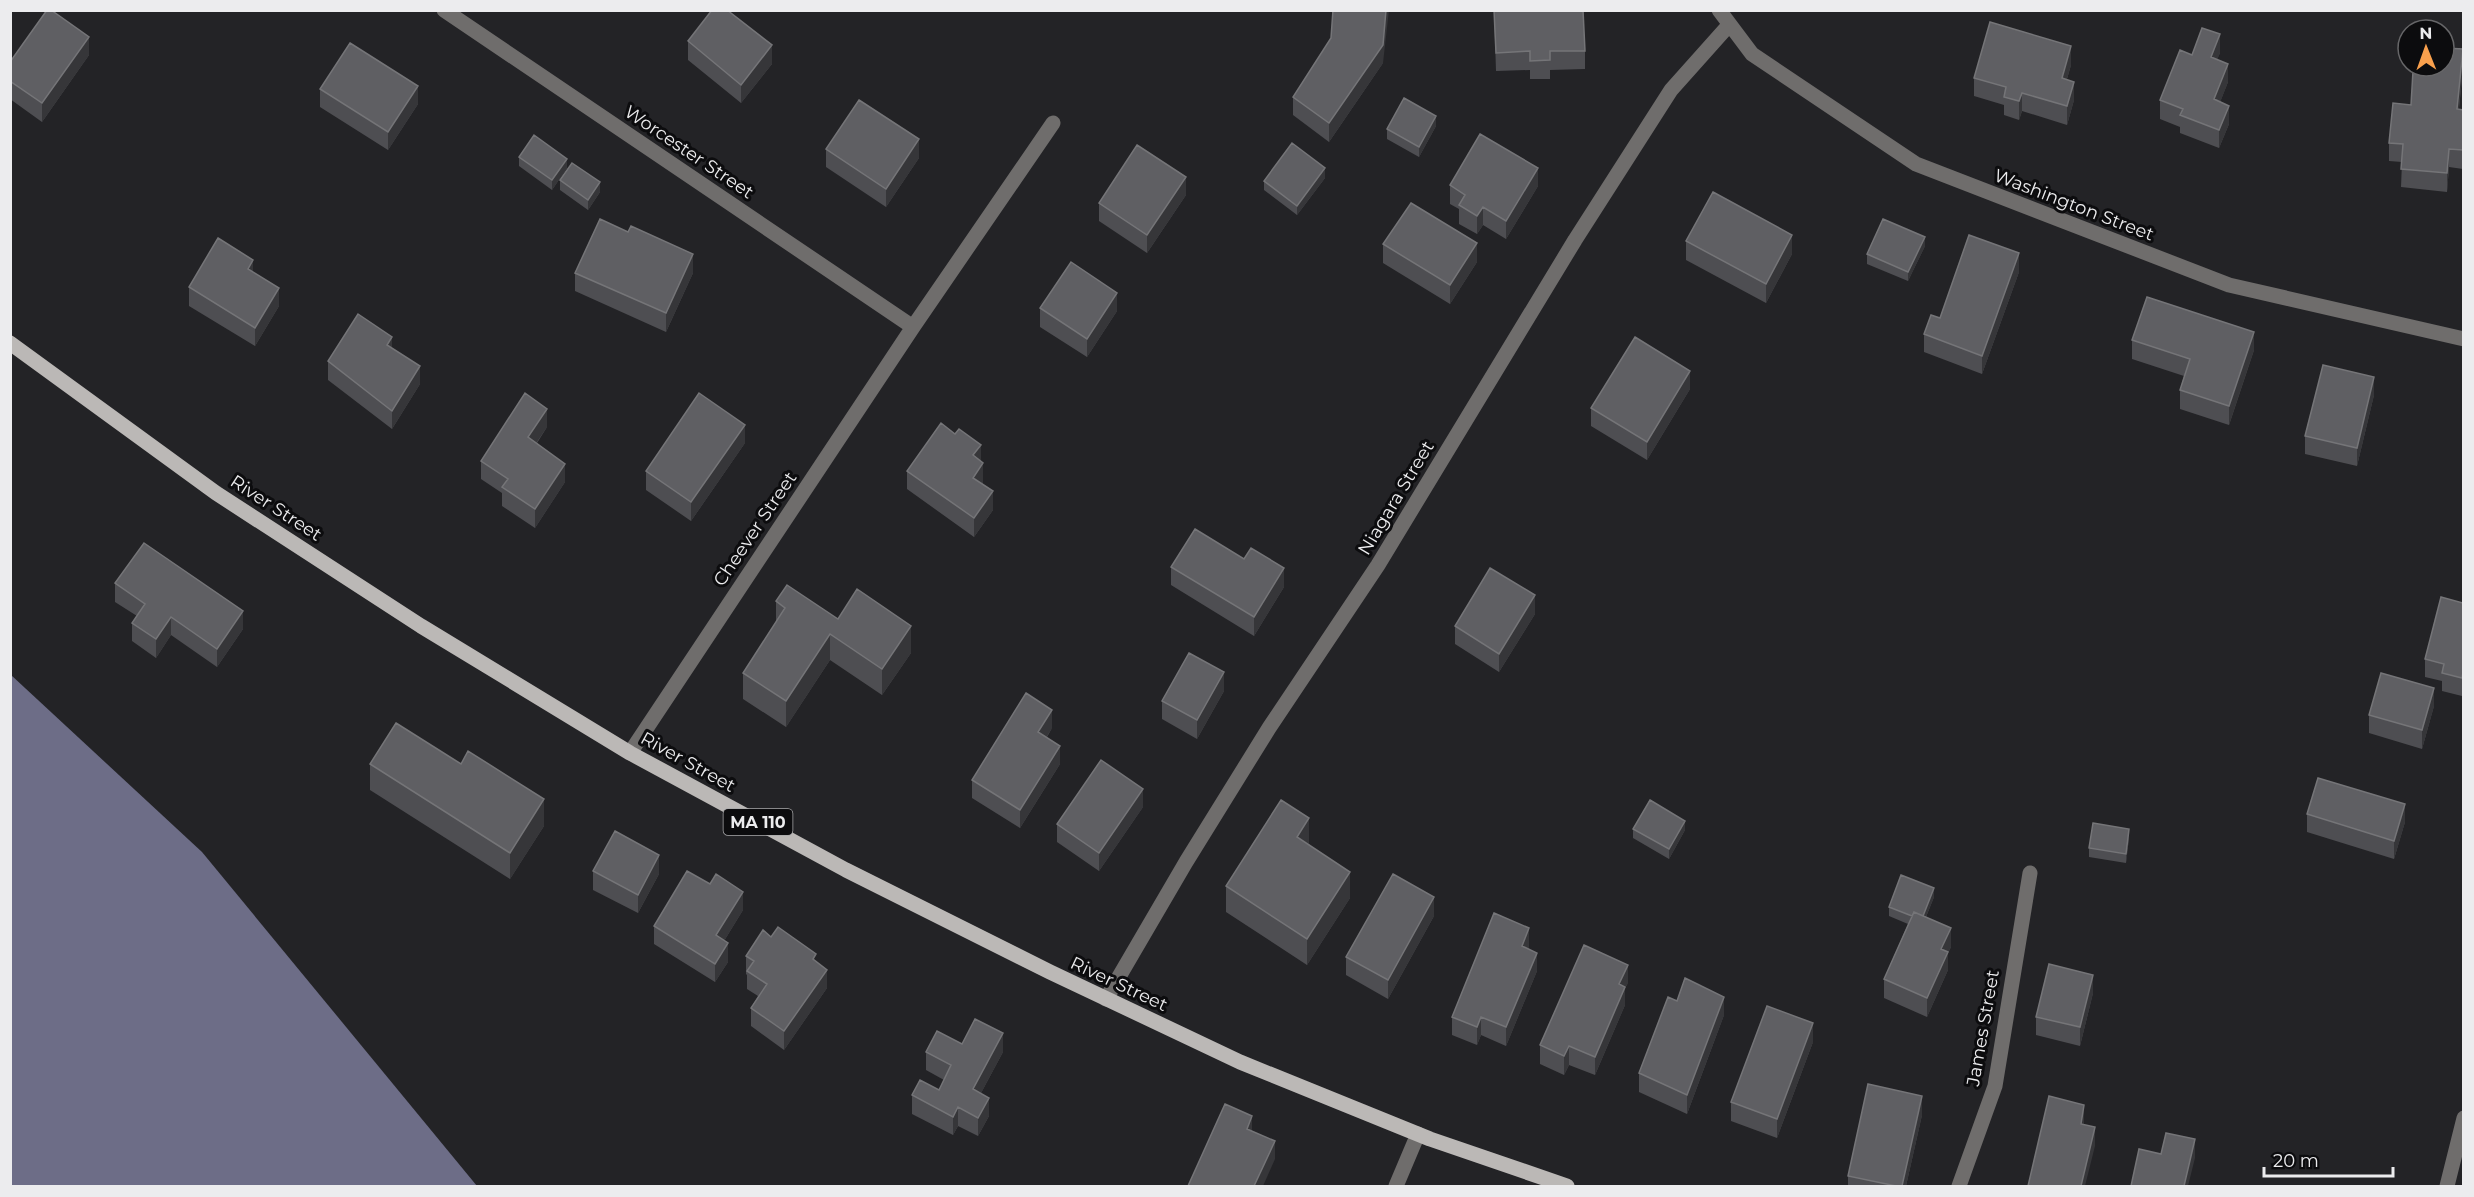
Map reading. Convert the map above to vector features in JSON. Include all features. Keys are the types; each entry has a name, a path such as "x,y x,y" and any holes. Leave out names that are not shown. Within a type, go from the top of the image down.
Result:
{"main road":[{"name":"River Street","path":"10,343 216,493 421,626 630,753 846,870 1106,999 1240,1062 1418,1134 1567,1186"}],"street":[{"name":"Worcester Street","path":"444,10 913,327"},
{"name":"Washington Street","path":"1719,10 1752,54 1916,164 2229,285 2463,339"},
{"name":"Niagara Street","path":"1106,999 1186,862 1269,728 1378,564 1582,230 1671,90 1729,25"},
{"name":"Cheever Street","path":"630,753 913,327 1053,123"},
{"name":"James Street","path":"1959,1186 1995,1086 2030,873"},
{"path":"2446,1186 2463,1118"},
{"path":"1396,1186 1418,1134"}],"water":[{"path":"11,675 202,852 477,1186 11,1186"}],"building":[{"path":"47,10 51,10 89,37 42,103 10,81 10,62"},
{"path":"712,10 727,10 772,45 741,85 688,41"},
{"path":"1333,10 1386,10 1383,45 1329,123 1293,97 1331,38"},
{"path":"1494,10 1583,10 1585,51 1550,51 1550,60 1530,61 1530,51 1496,53"},
{"path":"1990,22 2071,46 2062,78 2074,82 2067,106 2022,93 2019,101 2004,97 2006,87 1974,78"},
{"path":"2202,28 2220,34 2211,57 2228,64 2214,99 2229,106 2219,130 2180,115 2183,109 2160,100 2180,50 2192,55"},
{"path":"350,43 418,86 388,132 320,89"},
{"path":"2456,49 2463,49 2457,109 2463,110 2463,150 2449,149 2447,173 2401,169 2403,144 2389,143 2393,103 2411,105 2413,78 2456,78"},
{"path":"1404,98 1436,116 1419,147 1387,129"},
{"path":"859,100 919,139 886,189 826,149"},
{"path":"1480,134 1538,168 1506,221 1483,207 1477,216 1459,205 1465,195 1450,185"},
{"path":"534,135 567,159 552,180 519,157"},
{"path":"1292,143 1325,168 1297,206 1264,181"},
{"path":"1137,145 1186,177 1147,235 1099,203"},
{"path":"572,163 600,182 588,200 560,180"},
{"path":"1713,192 1792,235 1766,284 1686,241"},
{"path":"1411,203 1477,243 1450,285 1383,244"},
{"path":"600,219 628,232 631,226 693,254 666,313 575,273"},
{"path":"1883,219 1925,237 1908,272 1867,254"},
{"path":"1969,235 2019,253 1982,356 1924,334 1931,315 1940,318"},
{"path":"218,238 253,260 248,269 279,288 255,328 189,287"},
{"path":"1071,262 1117,293 1087,339 1040,308"},
{"path":"2147,297 2254,332 2229,406 2180,390 2190,359 2132,340"},
{"path":"358,314 392,337 387,345 420,366 392,411 328,361"},
{"path":"1635,337 1690,371 1647,442 1591,408"},
{"path":"2323,365 2374,377 2357,448 2305,436"},
{"path":"525,393 547,409 528,437 565,464 535,509 502,487 508,479 481,461"},
{"path":"699,393 745,425 691,502 646,471"},
{"path":"941,423 955,434 959,429 981,445 973,455 983,463 973,478 993,491 974,518 907,471"},
{"path":"1195,529 1244,559 1251,548 1284,568 1254,617 1171,567"},
{"path":"144,543 243,611 217,649 171,617 156,639 132,623 145,604 115,583"},
{"path":"1490,568 1535,595 1499,654 1455,626"},
{"path":"787,585 838,619 857,589 911,626 882,669 830,634 786,701 743,673 785,608 776,601"},
{"path":"2441,597 2463,603 2462,678 2442,673 2444,664 2425,659"},
{"path":"1189,653 1224,672 1197,720 1162,701"},
{"path":"2381,673 2434,688 2422,730 2369,715"},
{"path":"1026,693 1052,710 1038,732 1060,746 1020,810 972,780"},
{"path":"396,723 461,764 468,751 544,799 510,853 370,764"},
{"path":"1101,760 1143,789 1099,853 1057,824"},
{"path":"2318,778 2405,804 2394,841 2307,814"},
{"path":"1281,800 1309,818 1297,837 1350,872 1307,939 1226,886"},
{"path":"1650,800 1685,821 1669,849 1633,829"},
{"path":"2093,823 2129,829 2126,854 2089,848"},
{"path":"615,831 659,855 638,895 593,871"},
{"path":"687,871 710,884 716,874 743,892 716,935 728,943 715,964 654,926"},
{"path":"1393,874 1434,897 1388,980 1346,957"},
{"path":"1901,875 1934,888 1923,916 1914,912 1912,916 1889,907"},
{"path":"1914,912 1951,928 1941,949 1948,952 1927,998 1884,979"},
{"path":"1494,913 1529,928 1522,946 1537,953 1506,1027 1481,1017 1477,1027 1452,1017"},
{"path":"778,927 816,954 813,959 827,970 784,1031 751,1008 767,984 747,971 754,961 746,956 763,930 771,937"},
{"path":"1584,945 1628,965 1619,984 1625,987 1595,1057 1569,1046 1564,1056 1540,1045"},
{"path":"2049,964 2093,975 2080,1027 2036,1017"},
{"path":"1685,978 1724,997 1687,1095 1639,1073 1668,997 1677,1001"},
{"path":"1767,1006 1813,1023 1777,1119 1731,1102"},
{"path":"975,1019 1003,1033 973,1089 989,1098 978,1118 958,1107 953,1117 912,1095 920,1080 939,1090 951,1065 926,1052 937,1031 962,1044"},
{"path":"1868,1084 1922,1096 1902,1186 1848,1176"},
{"path":"2049,1096 2084,1105 2081,1124 2095,1127 2081,1186 2028,1186"},
{"path":"1225,1104 1252,1116 1247,1129 1275,1141 1254,1186 1188,1186"},
{"path":"2166,1133 2195,1139 2184,1186 2131,1186 2139,1149 2161,1154"}]}
